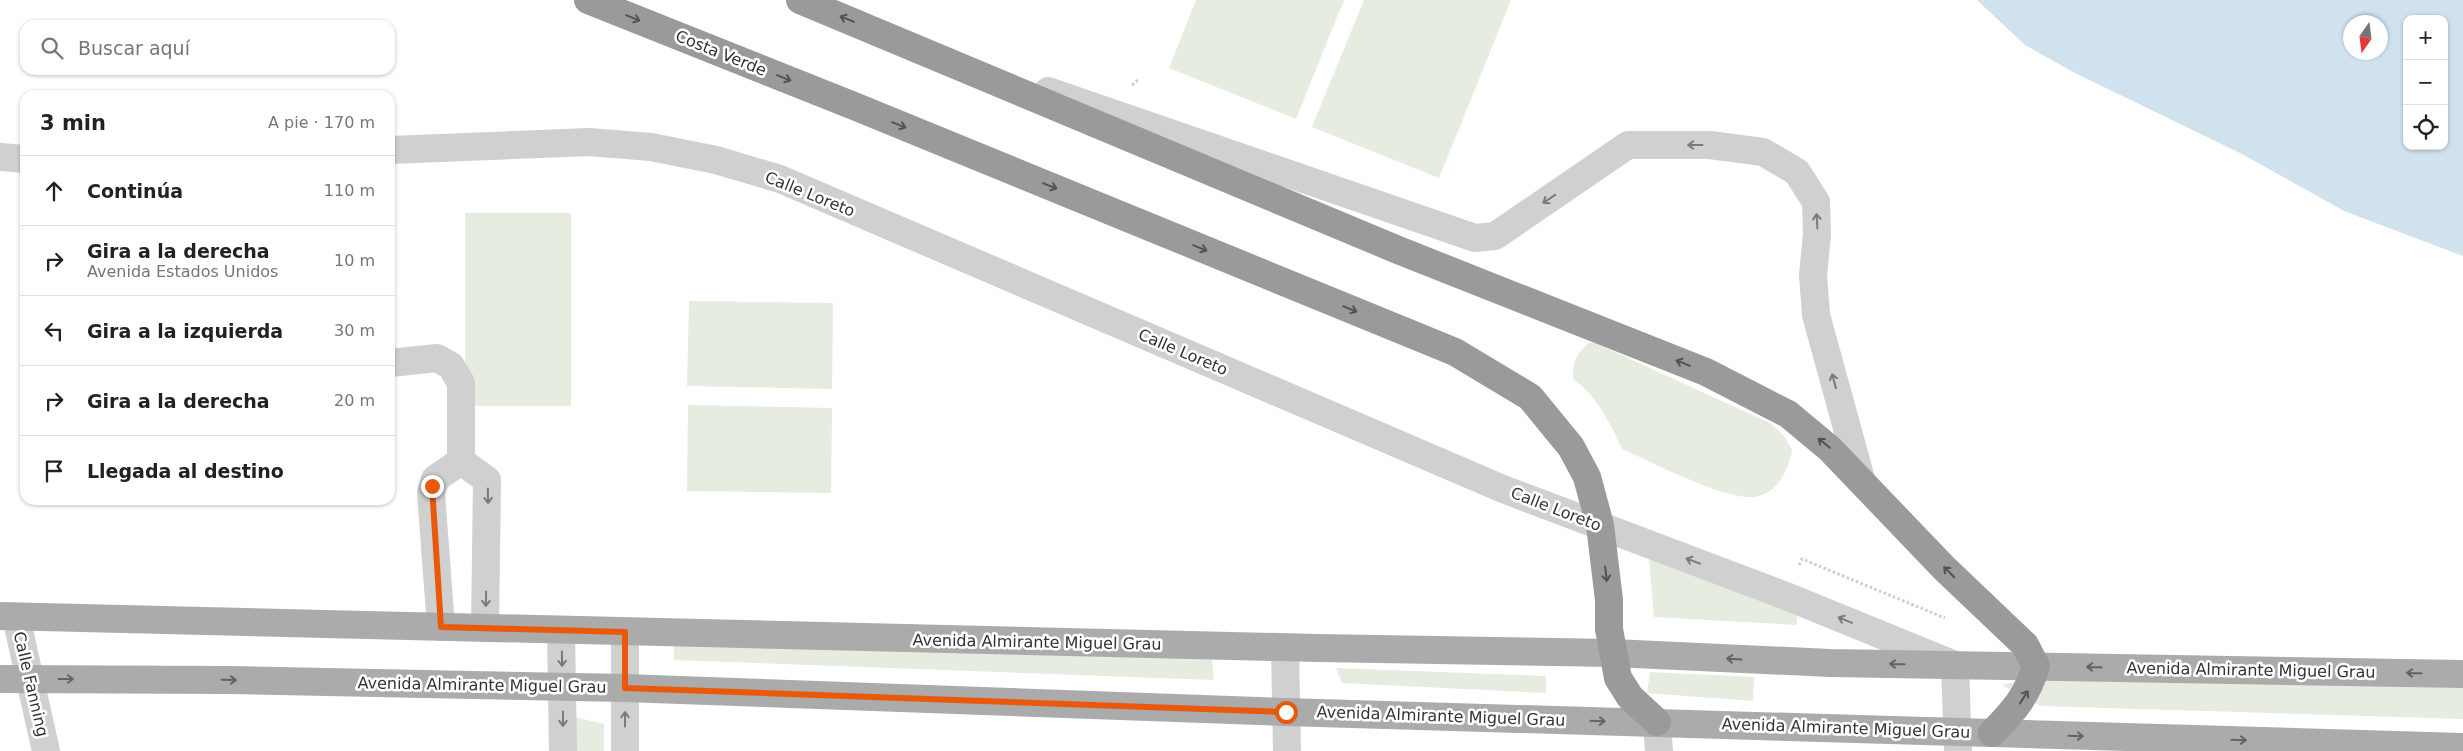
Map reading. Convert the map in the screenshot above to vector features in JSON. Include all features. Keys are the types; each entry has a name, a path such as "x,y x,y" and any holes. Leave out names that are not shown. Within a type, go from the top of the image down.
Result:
{"highway":[{"name":"Costa Verde","path":"588,0 854,106 1455,352 1530,397 1571,447 1587,476 1600,525 1609,600 1608,629 1618,678 1630,697 1657,722"},
{"path":"800,0 1398,250 1706,372 1788,414 1830,449 1861,479 1944,568 2025,645 2036,666 2030,687 2018,706 1992,733"}],"main road":[{"name":"Avenida Almirante Miguel Grau","path":"8,617 1285,648 1613,653 1830,663 2463,674"},
{"name":"Avenida Almirante Miguel Grau","path":"0,679 230,680 625,688 1286,712 1657,722 1958,741 1992,733 2463,746"}],"street":[{"path":"892,38 1474,238 1495,236 1628,145 1710,145 1762,152 1797,172 1816,202 1817,235 1813,274 1816,315 1861,479"},
{"name":"Calle Loreto","path":"395,150 589,142 651,147 716,160 780,179 1503,488 1786,596 1955,664"},
{"path":"0,157 20,159"},
{"path":"395,362 437,358 451,366 461,383 461,461"},
{"path":"441,627 431,493 435,479 461,461"},
{"path":"461,461 487,480 485,628"},
{"name":"Calle Fanning","path":"8,617 29,679 46,751"},
{"path":"562,630 563,751"},
{"path":"625,632 625,751"},
{"path":"1285,648 1287,751"},
{"path":"1955,664 1958,741"},
{"path":"1657,722 1659,751"}],"path":[{"path":"1802,559 1952,622"}],"shaded area":[{"path":"1196,0 1344,0 1296,119 1169,68"},
{"path":"1364,0 1511,0 1439,178 1312,127"},
{"path":"465,213 571,213 571,406 465,406"},
{"path":"689,301 833,303 832,389 687,386"},
{"path":"1589,343 1595,343 1770,423 1784,436 1792,450 1785,473 1775,486 1762,495 1754,497 1741,496 1707,487 1622,449 1608,420 1596,402 1573,379 1576,359 1581,350"},
{"path":"688,405 832,408 831,493 687,491"},
{"path":"1648,547 1797,610 1797,625 1654,617"},
{"path":"674,643 1212,659 1214,680 674,660"},
{"path":"1336,668 1546,676 1546,693 1342,683"},
{"path":"1650,672 1754,677 1753,701 1647,693"},
{"path":"2032,677 2463,685 2463,719 2040,706 2002,685"},
{"path":"574,717 604,724 604,751 575,751"}],"water":[{"path":"1977,0 2463,0 2463,256 2344,211 2242,154 2073,72 2025,45"}],"route":[{"path":"432,486 441,627 625,632 625,688 1286,712"}]}
